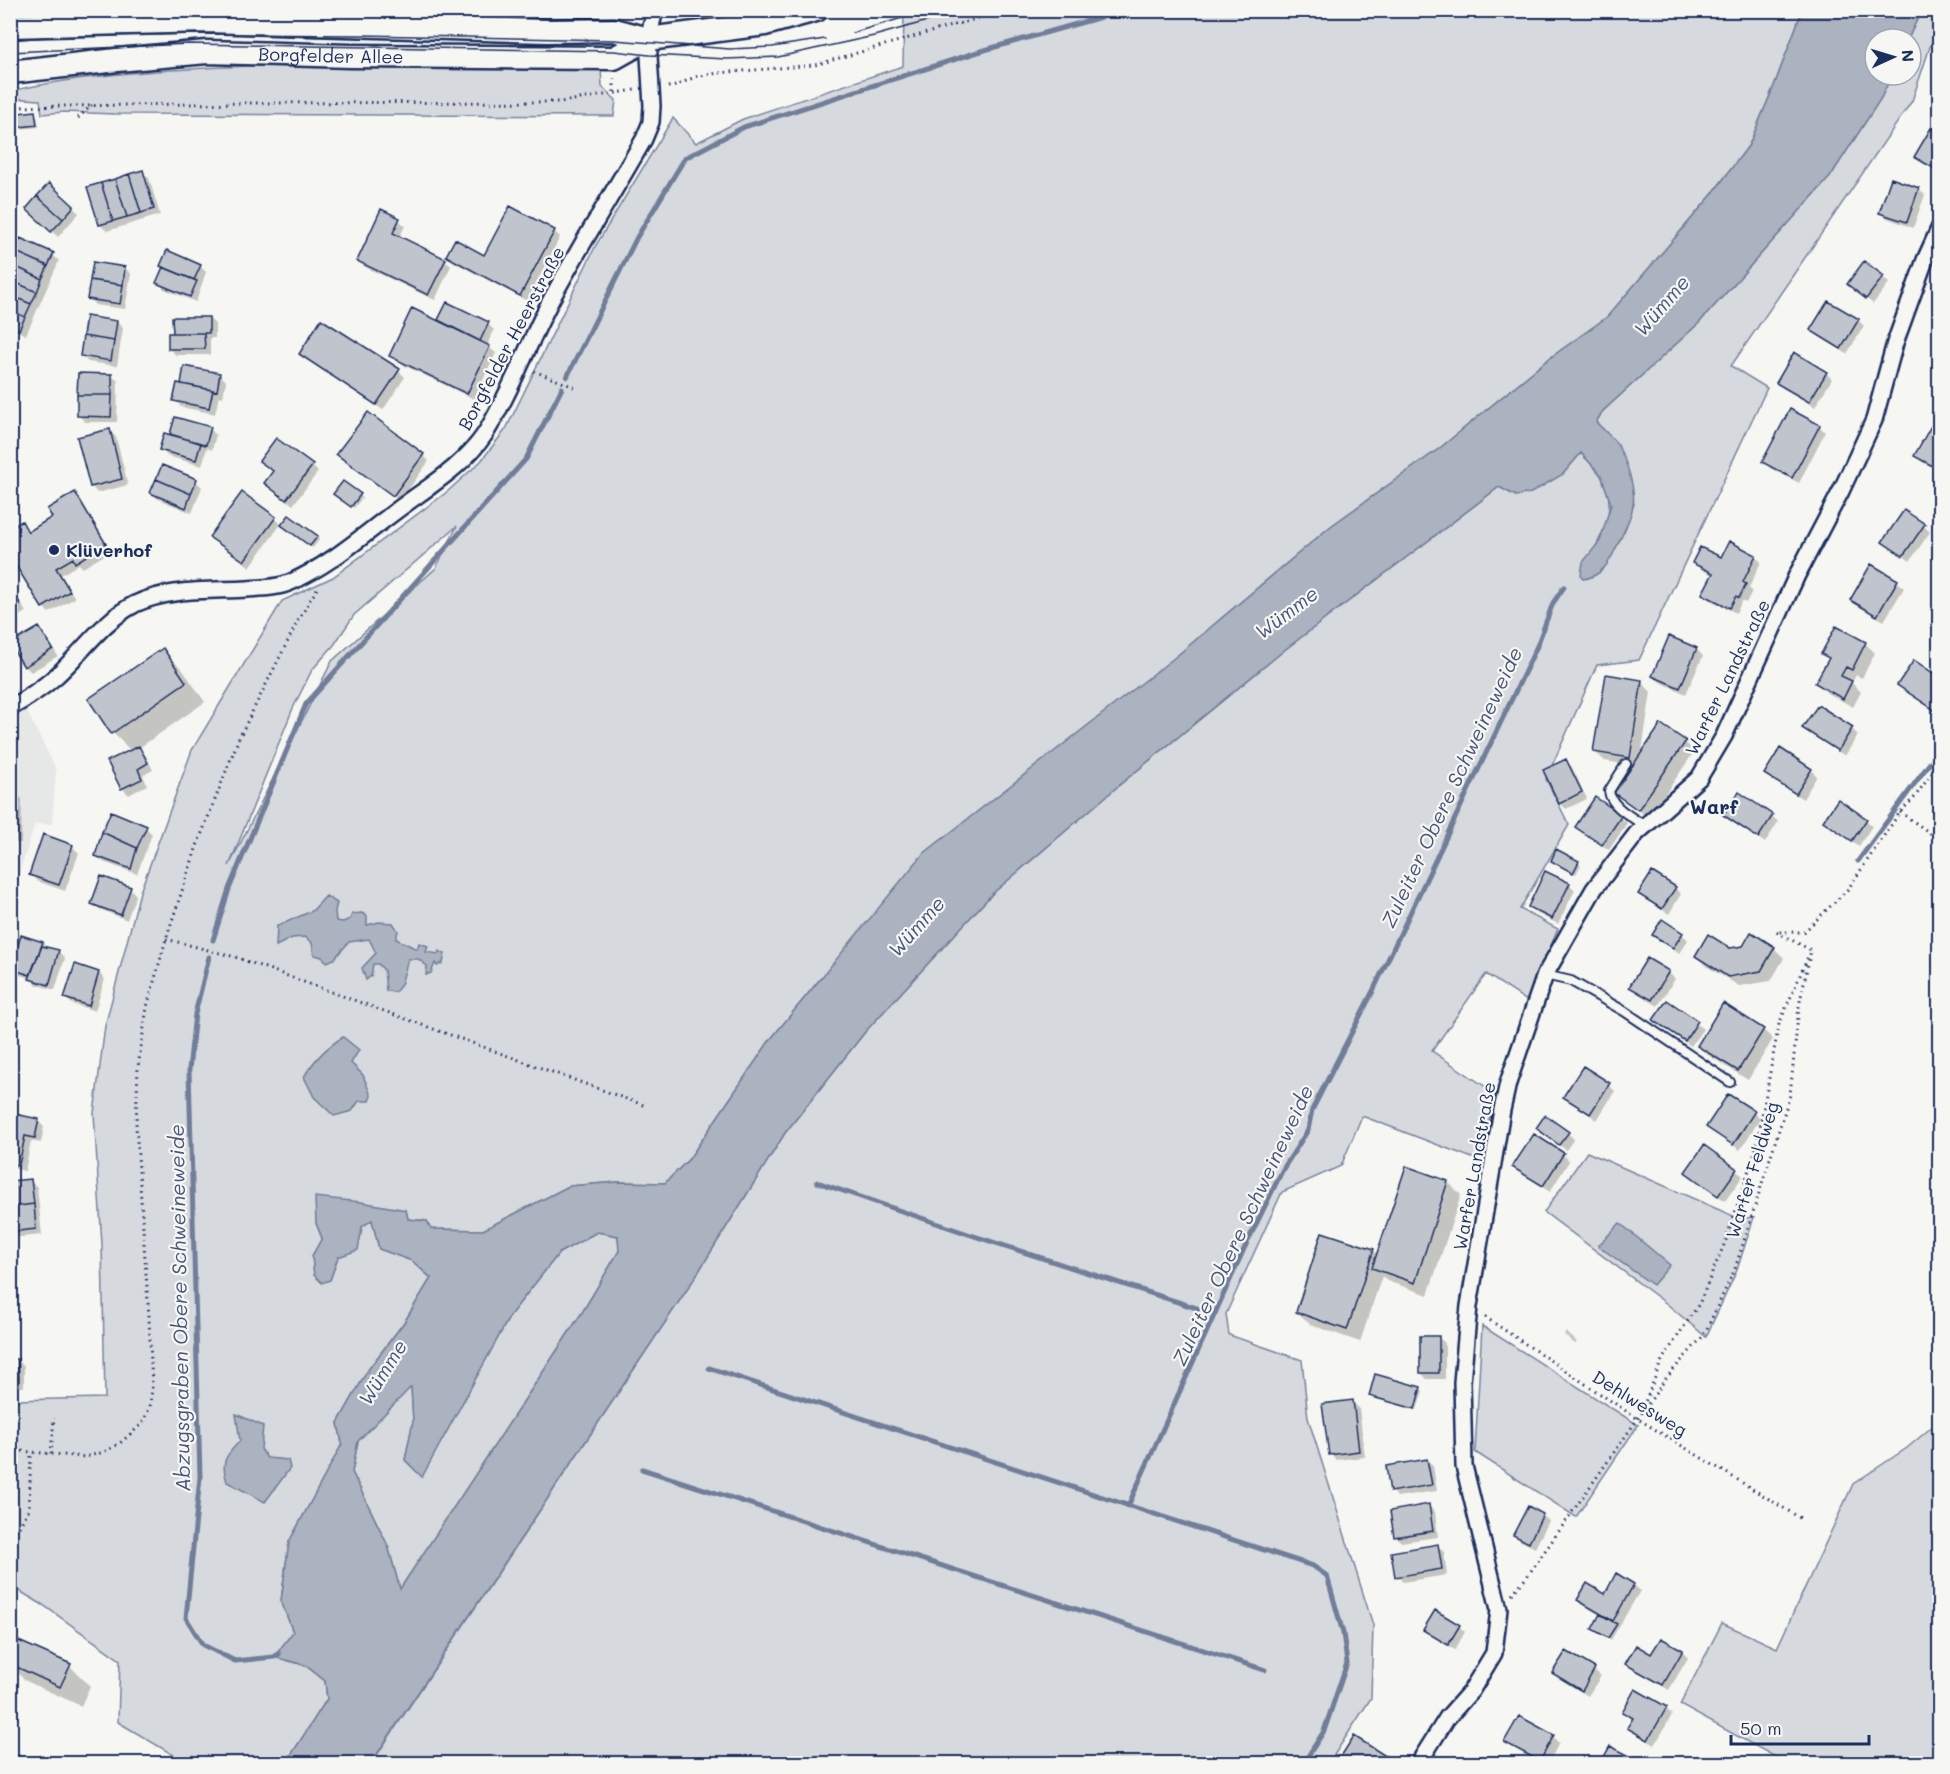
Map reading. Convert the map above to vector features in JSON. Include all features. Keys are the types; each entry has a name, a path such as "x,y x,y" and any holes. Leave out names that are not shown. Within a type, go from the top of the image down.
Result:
{"main road":[{"name":"Borgfelder Allee","path":"10,26 207,21 547,32 614,30 648,39 765,24 808,12"},
{"name":"Borgfelder Allee","path":"10,72 207,52 350,56 614,58 648,39"}],"street":[{"name":"Borgfelder Heerstraße","path":"10,708 31,696 56,676 118,615 135,605 177,592 262,588 288,584 336,557 448,473 468,454 484,435 520,366 550,301 644,139 651,122 648,39 655,10"},
{"name":"Warfer Landstraße","path":"1418,1764 1447,1718 1471,1691 1494,1653 1499,1608 1464,1466 1462,1382 1469,1306 1508,1083 1545,975 1594,889 1637,833 1699,778 1724,735 1797,575 1841,491 1874,420 1895,343 1925,260 1940,227"}],"lane":[{"path":"1626,764 1609,791 1610,797 1614,803 1644,826"},
{"path":"1545,975 1571,981 1624,1011 1730,1082"}],"path":[{"path":"10,107 561,102 605,94 675,86 695,77 718,73 815,65 1007,10"},
{"path":"78,117 92,105"},
{"path":"520,366 574,387"},
{"path":"10,1450 85,1457 104,1452 120,1443 142,1424 150,1407 152,1387 149,1317 136,1126 138,1067 147,1007 166,939 198,843 239,738 298,621 320,584"},
{"path":"1638,1419 1662,1360 1699,1304 1726,1240 1756,1148 1779,1024 1811,950 1776,932 1804,932 1848,889 1900,812 1940,762"},
{"path":"1900,812 1940,840"},
{"path":"166,939 235,957 646,1106"},
{"name":"Warfer Feldweg","path":"1499,1608 1526,1578 1667,1377 1704,1335 1735,1269 1790,1095 1799,1006 1811,950"},
{"name":"Dehlwesweg","path":"1469,1306 1638,1419 1800,1518"},
{"path":"51,1454 54,1418"},
{"path":"19,1527 29,1509 31,1452"}],"shaded area":[{"path":"904,11 1802,11 1749,145 1710,197 1607,317 1547,360 1440,448 1331,526 1179,654 820,979 770,1040 689,1159 665,1183 618,1182 569,1186 483,1230 431,1229 427,1221 408,1219 406,1210 316,1223 322,1238 312,1256 314,1275 330,1280 338,1257 358,1249 362,1227 372,1220 379,1249 412,1261 431,1278 405,1321 368,1370 338,1423 342,1444 289,1542 281,1601 293,1632 274,1657 305,1665 325,1681 327,1699 286,1763 175,1763 177,1757 118,1722 120,1660 43,1605 11,1586 11,1400 105,1398 102,1245 94,1113 105,1026 140,892 192,750 282,601 333,577 447,492 481,461 506,429 596,245 673,118 696,143 743,119 903,66","holes":["457,526 436,568 332,661 229,866 293,708 312,670 334,645 354,615"]},
{"path":"1921,11 1939,11 1939,20 1923,68 1923,27 1914,27"},
{"path":"268,65 601,68 602,87 616,100 614,116 64,112 42,114 40,100 11,98 11,91 74,79 139,72"},
{"path":"1886,87 1917,87 1912,101 1731,366 1767,388 1639,660 1597,665 1546,779 1569,825 1520,909 1558,929 1527,1001 1486,974 1432,1051 1495,1093 1480,1161 1362,1116 1341,1166 1282,1192 1226,1314 1229,1335 1302,1360 1308,1418 1373,1625 1371,1698 1329,1763 371,1764 694,1279 785,1133 865,1032 992,894 1117,787 1287,648 1499,487 1516,496 1563,474 1581,453 1600,474 1608,494 1609,504 1605,525 1591,555 1610,559 1634,504 1618,445 1596,422 1603,411 1699,323 1830,177"},
{"path":"10,678 56,769 52,824 35,824 17,880 10,878"},
{"path":"1587,1152 1740,1219 1754,1217 1737,1270 1706,1337 1667,1304 1544,1212"},
{"path":"597,1232 618,1236 619,1251 583,1311 400,1589 388,1546 352,1472 358,1441 411,1386 413,1421 405,1460 422,1476 511,1314 559,1253"},
{"path":"1482,1326 1638,1425 1576,1517 1475,1452"},
{"path":"1939,1421 1939,1763 1782,1763 1783,1761 1680,1705 1722,1623 1777,1648 1853,1484 1907,1448"}],"water":[{"name":"Wümme","path":"1802,11 1921,11 1914,27 1863,27 1863,87 1886,87 1830,177 1699,323 1603,411 1596,422 1621,452 1630,475 1634,498 1626,527 1604,568 1589,578 1583,579 1581,575 1583,562 1600,541 1611,504 1601,475 1581,453 1563,474 1531,493 1516,496 1499,487 1287,648 1117,787 992,894 865,1032 785,1133 694,1279 371,1763 286,1763 327,1699 325,1681 305,1665 274,1657 293,1632 281,1601 289,1542 342,1444 338,1423 368,1370 405,1321 431,1278 412,1261 379,1249 372,1220 362,1227 358,1250 338,1257 330,1280 322,1283 314,1275 312,1256 322,1238 316,1223 315,1197 406,1210 408,1219 427,1221 431,1229 483,1230 569,1186 618,1182 665,1183 689,1159 770,1040 923,854 1179,654 1331,526 1440,448 1547,360 1607,317 1710,197 1749,145","holes":["597,1232 618,1236 619,1251 583,1311 400,1589 388,1546 352,1472 358,1441 411,1387 413,1421 405,1460 422,1477 511,1314 559,1253"]},
{"path":"326,896 337,903 336,921 343,922 350,919 352,914 362,913 367,916 367,925 379,922 393,923 398,931 396,939 417,949 419,943 428,946 426,952 438,954 439,951 445,954 443,963 437,966 435,963 431,973 426,975 427,966 418,959 408,959 401,985 395,992 386,991 384,970 378,964 373,964 371,976 366,980 362,968 376,953 369,939 349,942 334,959 327,962 322,957 314,955 312,943 305,937 292,938 276,946 277,926 312,911"},
{"path":"343,1037 359,1050 351,1063 363,1075 371,1096 369,1101 359,1101 352,1111 334,1116 314,1097 304,1077 321,1055"},
{"path":"1620,1223 1670,1265 1653,1285 1598,1246"},
{"path":"236,1414 263,1426 261,1449 267,1458 288,1460 290,1468 265,1502 227,1482 224,1464 231,1450 240,1441"}],"building":[{"path":"35,111 37,125 10,128 10,114"},
{"path":"1931,128 1940,133 1940,166 1937,170 1914,157"},
{"path":"143,170 154,209 141,213 129,174"},
{"path":"129,174 141,213 127,217 115,179"},
{"path":"1891,178 1919,188 1907,222 1879,213"},
{"path":"115,179 127,217 113,221 101,183"},
{"path":"49,183 74,206 63,219 37,196"},
{"path":"101,183 113,221 99,225 87,187"},
{"path":"37,196 63,219 51,232 26,209"},
{"path":"510,206 555,230 520,296 446,256 455,239 484,255"},
{"path":"381,209 400,218 393,233 446,259 428,295 357,261"},
{"path":"20,238 54,253 48,266 14,251"},
{"path":"167,250 201,265 194,280 160,266"},
{"path":"14,251 48,266 42,279 10,264"},
{"path":"1864,261 1884,276 1866,299 1847,284"},
{"path":"93,262 125,267 123,285 90,280"},
{"path":"10,264 42,279 37,292 10,280"},
{"path":"163,267 197,281 190,297 156,283"},
{"path":"10,280 37,292 31,304 10,295"},
{"path":"90,280 123,285 120,304 87,299"},
{"path":"10,295 31,304 25,317 10,310"},
{"path":"1828,301 1859,319 1841,349 1810,330"},
{"path":"447,302 489,322 480,341 438,320"},
{"path":"412,308 490,346 467,394 389,356"},
{"path":"10,310 25,317 19,330 10,326"},
{"path":"86,316 117,321 114,341 83,336"},
{"path":"172,317 209,317 209,333 173,333"},
{"path":"321,319 400,369 376,405 299,354"},
{"path":"168,333 204,333 205,349 168,349"},
{"path":"83,336 114,341 111,361 80,356"},
{"path":"1794,352 1827,372 1809,402 1776,383"},
{"path":"184,366 220,373 217,391 181,384"},
{"path":"78,373 112,374 112,395 77,395"},
{"path":"177,383 213,390 209,408 173,401"},
{"path":"77,395 112,395 111,417 77,416"},
{"path":"1790,409 1820,425 1792,478 1762,462"},
{"path":"1940,410 1940,470 1914,456"},
{"path":"368,412 424,454 393,496 336,454"},
{"path":"175,417 211,427 206,445 170,434"},
{"path":"110,429 122,479 90,487 77,437"},
{"path":"164,433 201,443 196,460 159,450"},
{"path":"276,438 313,465 286,500 264,483 273,471 259,461"},
{"path":"162,465 197,479 191,494 156,479"},
{"path":"156,479 191,494 186,508 150,493"},
{"path":"343,481 361,494 351,507 333,494"},
{"name":"Klüverhof","path":"75,492 106,544 75,563 73,558 56,568 70,591 42,608 10,556 10,528 22,521 28,532 52,517 47,509"},
{"path":"242,492 276,517 244,561 209,537"},
{"path":"1904,510 1925,524 1903,556 1882,542"},
{"path":"289,515 318,536 310,546 281,525"},
{"path":"1729,541 1756,555 1743,582 1746,584 1739,598 1736,596 1730,608 1702,594 1713,573 1692,563 1700,547 1721,557"},
{"path":"1871,564 1898,580 1877,616 1850,600"},
{"path":"10,587 21,605 10,611"},
{"path":"1836,626 1866,642 1852,670 1846,667 1841,676 1852,681 1843,699 1815,683 1829,658 1821,654"},
{"path":"39,627 53,649 24,667 10,644"},
{"path":"1669,636 1697,648 1680,688 1652,676"},
{"path":"163,648 186,682 111,734 88,699"},
{"path":"1914,660 1940,678 1939,713 1897,685"},
{"path":"1606,674 1642,680 1630,758 1593,752"},
{"path":"1818,705 1853,727 1838,751 1802,728"},
{"path":"1661,724 1686,741 1638,810 1614,793"},
{"path":"139,746 148,763 138,769 142,779 121,789 107,761"},
{"path":"1780,748 1812,769 1796,794 1764,774"},
{"path":"1566,759 1582,792 1559,804 1543,770"},
{"path":"1739,792 1773,815 1758,838 1723,815"},
{"path":"1595,797 1622,815 1602,845 1575,827"},
{"path":"1838,799 1867,819 1852,841 1823,821"},
{"path":"111,811 147,826 137,848 102,832"},
{"path":"102,832 137,848 131,869 95,856"},
{"path":"43,834 73,845 59,885 29,875"},
{"path":"1556,849 1579,861 1573,873 1551,861"},
{"path":"1545,871 1570,883 1552,919 1528,907"},
{"path":"1652,872 1676,887 1662,909 1638,894"},
{"path":"101,876 131,887 121,915 91,904"},
{"path":"1662,919 1683,933 1673,948 1652,935"},
{"path":"1751,932 1775,947 1761,971 1728,977 1695,956 1708,934 1730,948 1743,946"},
{"path":"21,935 43,942 30,975 11,969"},
{"path":"42,946 59,950 49,985 29,979"},
{"path":"1647,958 1669,971 1652,1000 1629,987"},
{"path":"75,964 99,972 89,1006 64,998"},
{"path":"1667,1000 1698,1021 1685,1041 1653,1020"},
{"path":"1723,1003 1764,1029 1738,1071 1697,1046"},
{"path":"1583,1066 1610,1083 1590,1114 1563,1097"},
{"path":"1728,1094 1755,1111 1733,1145 1706,1127"},
{"path":"10,1113 39,1119 35,1138 25,1136 19,1165 10,1164"},
{"path":"1545,1115 1569,1132 1559,1145 1536,1128"},
{"path":"1534,1134 1564,1153 1543,1186 1512,1167"},
{"path":"1704,1145 1737,1169 1718,1196 1685,1172"},
{"path":"1406,1166 1448,1181 1415,1283 1372,1268"},
{"path":"31,1179 34,1204 10,1207 10,1181"},
{"path":"34,1204 36,1229 10,1232 10,1207"},
{"path":"1322,1232 1374,1249 1347,1330 1296,1312"},
{"path":"1420,1336 1439,1336 1439,1373 1420,1373"},
{"path":"10,1359 18,1359 19,1381 10,1381"},
{"path":"1375,1374 1421,1387 1415,1409 1369,1396"},
{"path":"1353,1400 1359,1451 1329,1455 1322,1404"},
{"path":"1427,1459 1432,1485 1390,1492 1386,1466"},
{"path":"1429,1504 1433,1531 1394,1537 1390,1511"},
{"path":"1528,1506 1543,1514 1529,1543 1513,1535"},
{"path":"1438,1544 1442,1569 1395,1577 1391,1552"},
{"path":"1616,1573 1634,1584 1613,1621 1577,1600 1587,1583 1605,1594"},
{"path":"1435,1610 1460,1625 1448,1645 1423,1630"},
{"path":"1600,1614 1617,1624 1608,1638 1592,1629"},
{"path":"1661,1638 1683,1650 1663,1685 1625,1664 1636,1645 1651,1654"},
{"path":"14,1639 71,1664 60,1687 10,1664 10,1647"},
{"path":"1566,1651 1595,1668 1582,1691 1552,1673"},
{"path":"1635,1689 1667,1707 1648,1740 1627,1728 1633,1718 1622,1712"},
{"path":"1519,1716 1554,1735 1540,1761 1504,1742"},
{"path":"1354,1736 1392,1760 1390,1764 1336,1764"},
{"path":"1610,1746 1628,1755 1623,1764 1600,1764"},
{"path":"10,1753 25,1758 23,1764 10,1764"}],"waterway":[{"name":"Abzugsgraben Obere Schweineweide","path":"567,377 637,237 685,158 744,127 981,51 1126,10"},
{"name":"Abzugsgraben Obere Schweineweide","path":"213,940 229,889 306,704 526,459 562,388"},
{"name":"Zuleiter Obere Schweineweide","path":"1128,1506 1244,1249 1283,1169 1308,1130 1312,1110 1373,991 1537,646 1553,603 1564,587"},
{"path":"1858,861 1940,749"},
{"name":"Abzugsgraben Obere Schweineweide","path":"209,957 195,1014 189,1070 200,1477 186,1618 203,1645 235,1661 274,1657 279,1654"},
{"path":"817,1182 971,1235 1215,1314"},
{"path":"709,1368 1313,1566 1327,1576 1343,1633 1347,1663 1324,1731 1303,1764"},
{"path":"642,1469 1265,1670"}],"tram line":[{"path":"852,33 929,10"},
{"path":"10,52 189,44 614,51 727,59 778,57 874,36 967,10"},
{"path":"10,40 46,37 193,34 361,35 614,40 730,49 772,47 825,39"}],"place":[{"name":"Klüverhof","path":"54,550"}],"district":[{"name":"Warf","path":"1714,806"}]}
